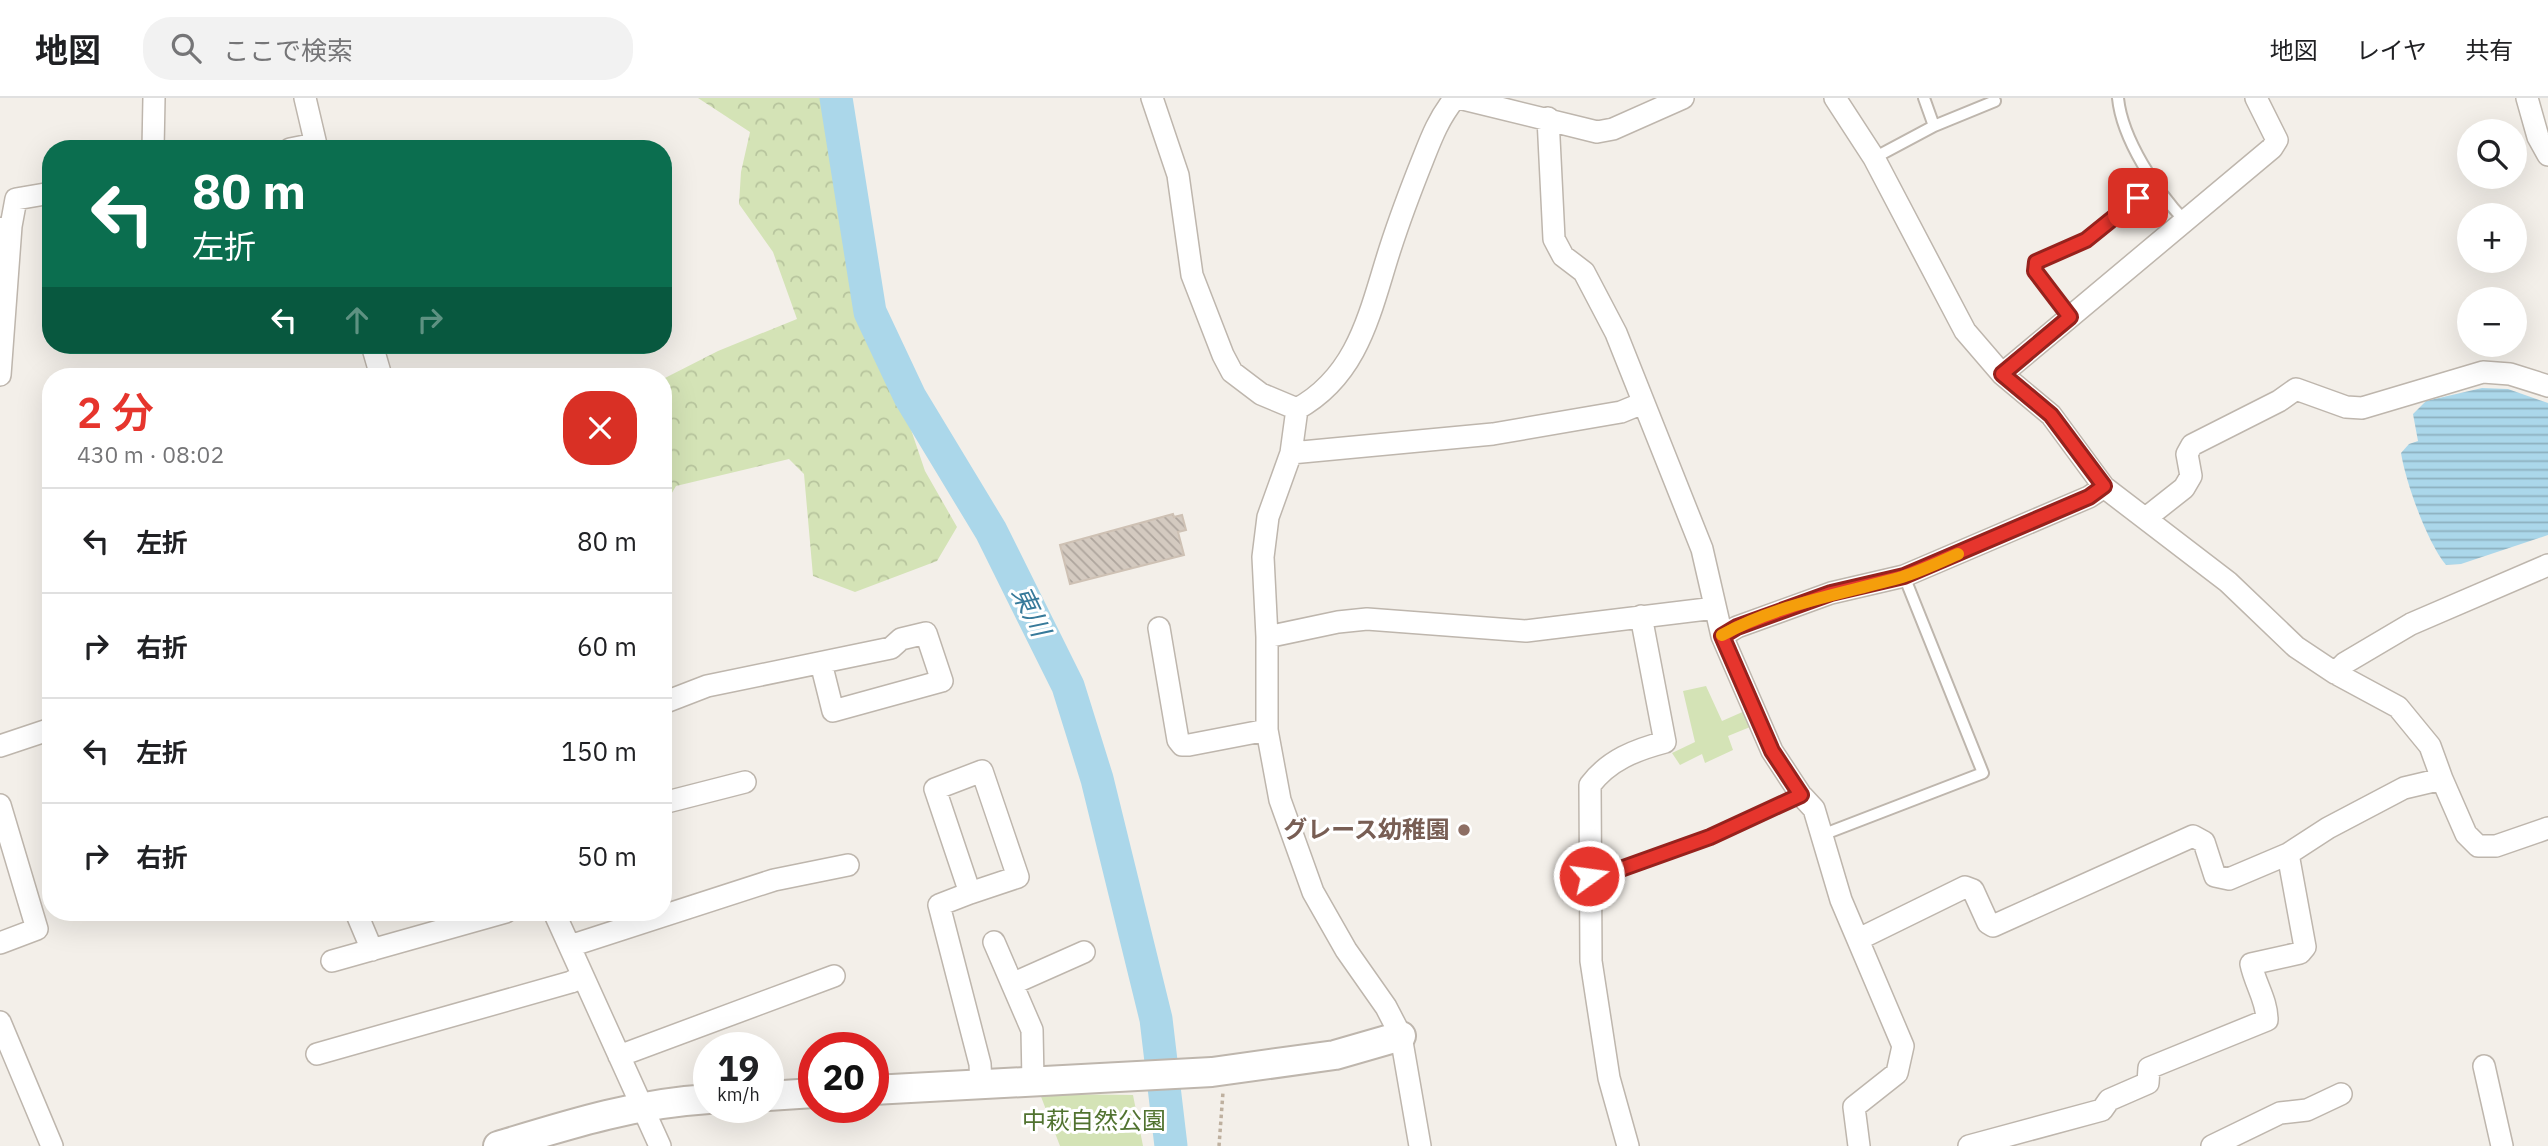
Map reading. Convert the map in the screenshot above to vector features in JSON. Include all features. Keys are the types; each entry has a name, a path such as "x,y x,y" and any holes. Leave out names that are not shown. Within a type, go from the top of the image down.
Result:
{"street":[{"path":"153,140 154,98"},
{"path":"304,98 314,140"},
{"path":"1152,98 1178,175 1192,275 1223,355 1232,372 1261,394 1297,409"},
{"path":"1297,409 1315,399 1340,375 1360,343 1401,215 1440,115 1457,98 1597,132 1613,129 1683,98"},
{"path":"1835,98 1874,158 1965,331 2002,374 2051,415 2104,486 2228,582 2296,647 2335,673 2398,707 2430,746 2466,834 2477,846 2497,846 2548,828"},
{"path":"2002,374 2272,148 2277,140 2256,98"},
{"path":"2527,98 2538,137 2548,155"},
{"path":"1548,118 1554,239 1563,256 1584,272 1616,332 1702,549 1722,636 1772,751 1801,795 1814,809 1842,900 1903,1046 1897,1073 1854,1107 1859,1146"},
{"path":"0,375 5,228 16,199 42,194"},
{"path":"2146,518 2184,488 2191,476 2187,454 2192,445 2279,401 2296,389 2346,407 2362,408 2483,372 2510,374 2548,386"},
{"path":"1291,453 1493,434 1621,412 1643,403"},
{"path":"1297,409 1291,453 1268,517 1264,544 1267,730 1280,800 1313,892 1346,950 1386,1007 1401,1036 1420,1146"},
{"path":"1722,636 1737,627 1831,593 1904,576 2089,497 2104,486"},
{"path":"2335,673 2345,663 2411,624 2548,565"},
{"path":"1267,637 1338,622 1367,619 1526,631 1716,608"},
{"path":"1628,1146 1609,1078 1591,961 1590,785 1600,773 1635,750 1665,742 1641,616"},
{"path":"1159,628 1178,740 1182,745 1189,746 1267,730"},
{"path":"672,700 707,686 891,648 901,639 926,634 942,681 833,710 821,663"},
{"path":"0,746 42,732"},
{"path":"970,893 935,789 982,771 1018,877 939,905 980,1064 981,1084"},
{"path":"1859,939 1965,887 1973,890 1988,923 1993,926 2193,836 2204,842 2215,876 2229,879 2288,854 2328,828 2404,788 2442,779"},
{"path":"672,801 745,782"},
{"path":"0,805 37,929 0,943"},
{"path":"1969,1146 2102,1110 2109,1100 2148,1083 2149,1068 2267,1020 2267,1007 2254,979 2251,964 2300,953 2305,947 2288,854"},
{"path":"672,913 774,880 848,865"},
{"path":"360,921 372,950"},
{"path":"332,961 474,921"},
{"path":"558,921 660,1146"},
{"path":"570,946 647,921"},
{"path":"994,942 1032,1030 1033,1081"},
{"path":"1012,984 1084,952"},
{"path":"317,1054 571,982 583,976"},
{"path":"619,1056 834,976"},
{"path":"0,1022 52,1146"},
{"path":"889,1089 1218,1070 1335,1055 1401,1036"},
{"path":"2484,1066 2502,1146"},
{"path":"2212,1146 2280,1113 2307,1110 2341,1094"},
{"path":"498,1146 587,1119 642,1107 693,1101"}],"lane":[{"path":"1924,98 1934,126"},
{"path":"2118,98 2119,109 2138,155 2155,184 2185,221"},
{"path":"1874,158 1934,126 1995,101"},
{"path":"2070,317 2035,271 2036,262 2086,240 2155,184"},
{"path":"1822,835 1983,773 1904,576"},
{"path":"1589,876 1601,876 1710,837 1801,795"}],"path":[{"path":"1218,1070 1219,1146"}],"green space":[{"path":"698,98 821,98 851,252 925,471 957,527 937,561 855,592 813,576 804,474 789,459 676,486 672,493 672,374 718,351 797,319 773,252 739,204 741,172 750,132"},
{"path":"1706,686 1722,721 1747,710 1755,725 1728,736 1733,750 1705,763 1702,754 1680,765 1672,753 1695,742 1683,691"},
{"name":"中萩自然公園","path":"1040,1094 1133,1095 1143,1146 1060,1146"}],"water":[{"path":"2482,388 2508,389 2548,403 2548,535 2461,564 2446,565 2418,512 2401,453 2409,444 2418,441 2413,414 2426,401"}],"building":[{"path":"1173,514 1174,517 1182,515 1186,530 1178,532 1184,555 1070,584 1060,545"}],"waterway":[{"name":"東川","path":"836,98 870,312 910,397 991,531 1068,686 1097,779 1156,1019 1171,1146"}],"slow traffic":[{"path":"1722,635 1831,593 1904,576 1958,554"}],"place":[{"name":"グレース幼稚園","path":"1464,830"}],"route":[{"path":"1589,876 1601,876 1710,837 1801,795 1772,751 1722,636 1737,627 1831,593 1904,576 1935,564 2089,497 2104,486 2051,415 2002,374 2070,317 2035,271 2036,262 2086,240 2138,198"}]}
